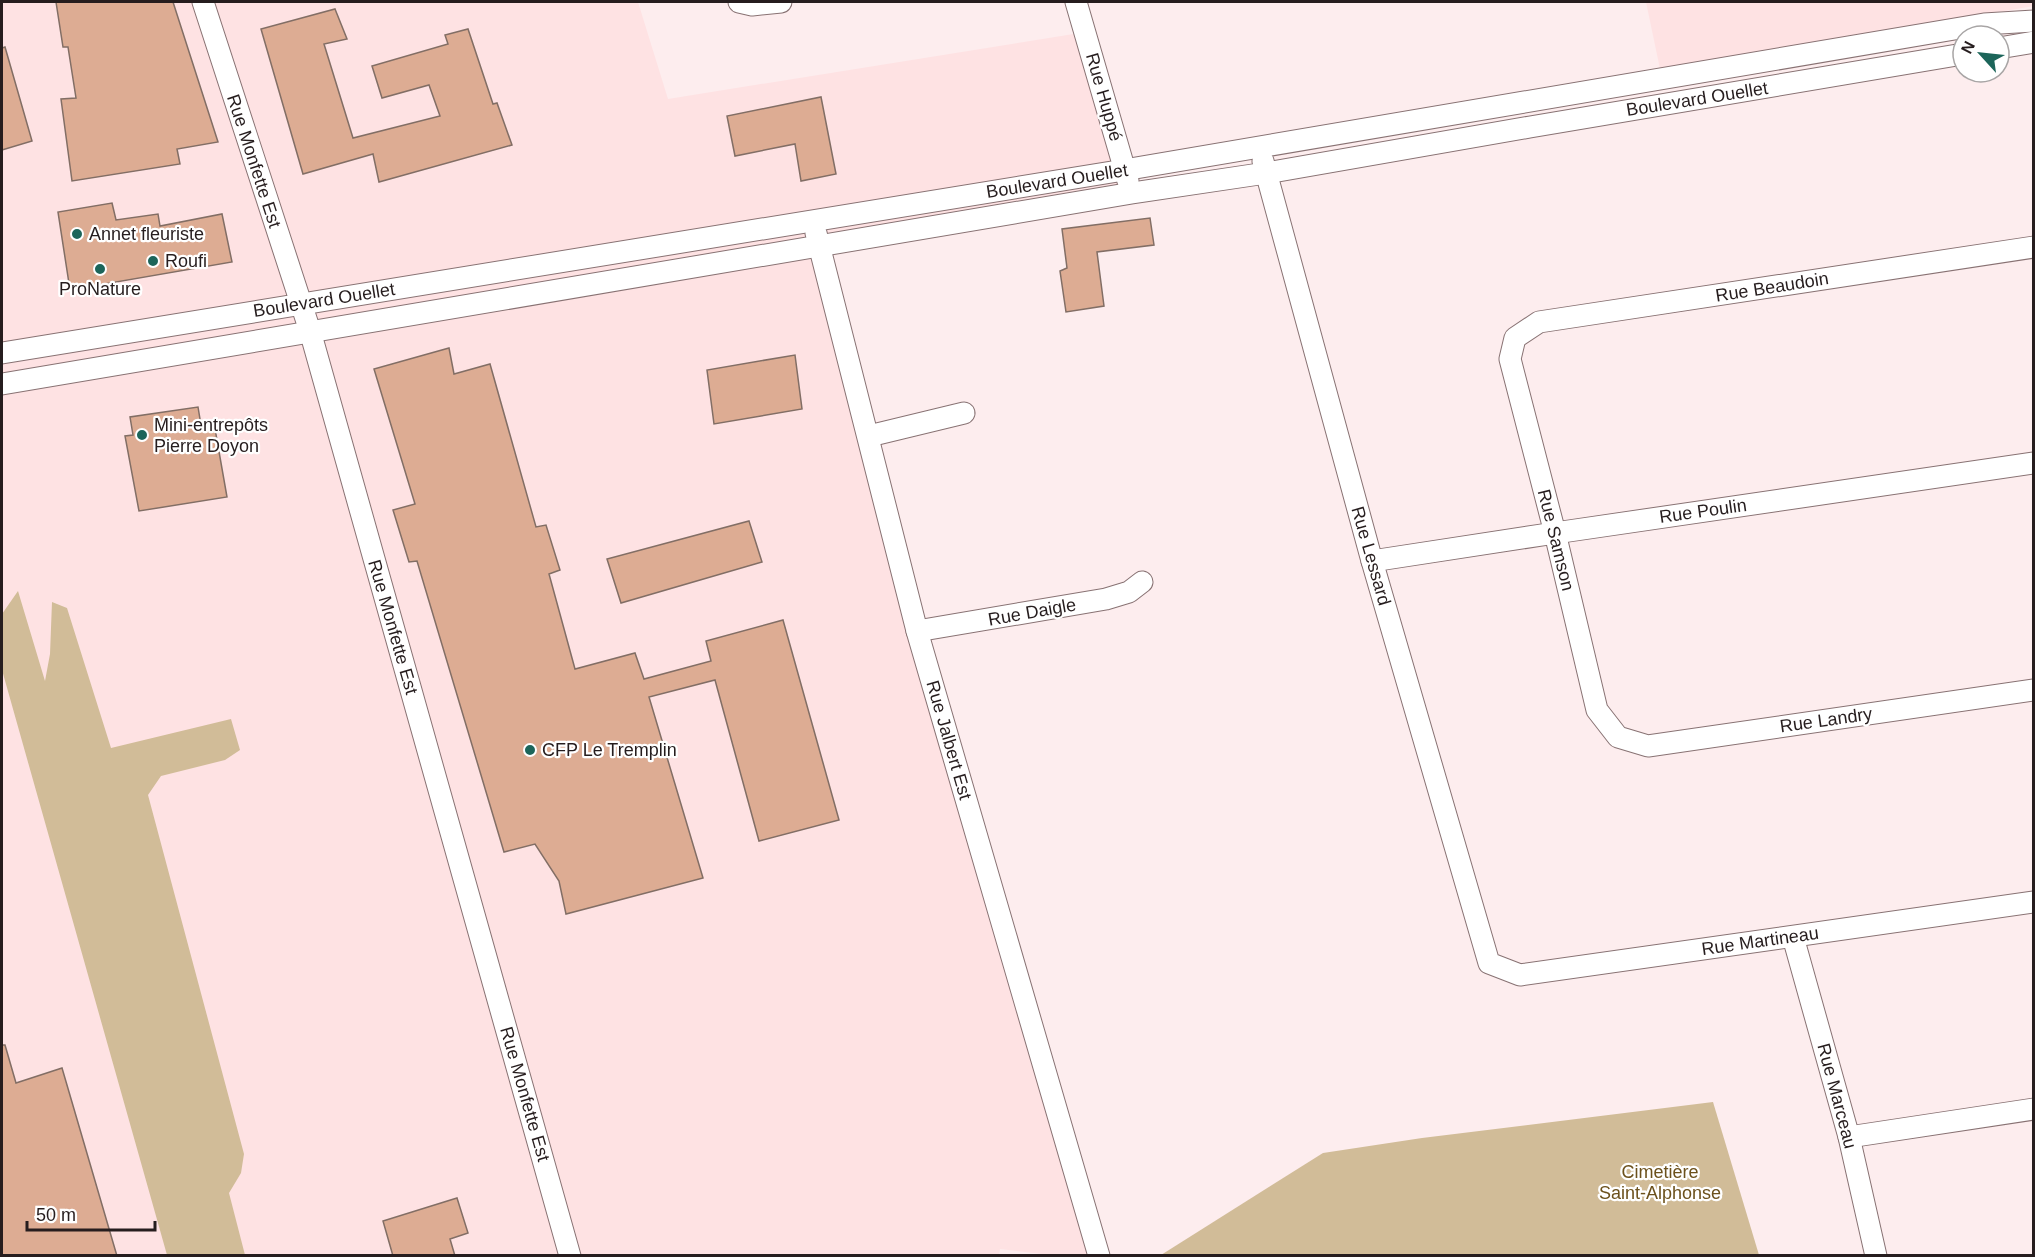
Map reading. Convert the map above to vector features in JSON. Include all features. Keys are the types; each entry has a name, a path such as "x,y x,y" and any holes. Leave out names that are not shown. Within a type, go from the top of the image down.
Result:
{"street":[{"name":"Rue Monfette Est","path":"203,2 310,332 570,1256"},
{"path":"739,2 752,5 781,2"},
{"name":"Rue Huppé","path":"1076,2 1132,193"},
{"name":"Boulevard Ouellet","path":"2,353 1527,103 1860,44 1984,24 2034,21"},
{"path":"2011,46 2034,42"},
{"path":"1860,44 1864,72"},
{"name":"Boulevard Ouellet","path":"2,384 1951,56"},
{"path":"1527,103 1530,127"},
{"name":"Rue Lessard","path":"1259,147 1372,561 1489,963"},
{"name":"Rue Jalbert Est","path":"813,221 917,631 1099,1256"},
{"name":"Rue Beaudoin","path":"1515,338 1539,322 2034,248"},
{"path":"587,257 591,285"},
{"name":"Rue Samson","path":"1515,338 1510,359 1555,533 1597,710 1618,737"},
{"path":"62,343 68,372"},
{"path":"869,436 964,413"},
{"name":"Rue Poulin","path":"1372,561 2034,463"},
{"name":"Rue Daigle","path":"917,631 1106,599 1129,592 1142,582"},
{"name":"Rue Landry","path":"1618,737 1648,746 2034,690"},
{"name":"Rue Martineau","path":"1489,963 1520,975 2034,902"},
{"name":"Rue Marceau","path":"1792,937 1849,1137 1876,1256"},
{"path":"1849,1137 2034,1108"}],"shaded area":[{"path":"2,2 638,2 668,99 1086,32 1132,193 821,247 1099,1255 1051,1255 1000,1249 999,1256 2,1256"},
{"path":"1646,2 2033,2 2034,6 1660,69"}],"green space":[{"path":"18,591 45,681 50,654 52,602 67,608 111,748 231,719 240,750 225,760 161,776 148,795 244,1154 241,1173 229,1193 245,1255 167,1255 2,670 2,614"},
{"name":"Cimetière Saint-Alphonse","path":"1713,1102 1759,1255 1161,1255 1323,1153 1422,1138"}],"building":[{"path":"56,2 173,2 218,142 177,149 180,164 72,181 61,99 76,98 68,47 63,47"},
{"path":"335,9 347,39 324,44 353,138 440,116 429,85 382,98 372,66 448,44 445,35 468,29 493,104 497,103 512,145 379,182 373,154 303,174 261,29"},
{"path":"5,47 32,141 2,150 2,48"},
{"path":"821,97 836,174 801,181 795,144 735,156 727,116"},
{"path":"112,203 116,220 158,214 160,226 222,214 232,262 70,290 58,212"},
{"path":"1150,218 1154,245 1097,252 1104,306 1066,312 1060,271 1067,268 1062,229"},
{"path":"449,348 454,374 490,364 536,527 546,525 560,570 549,574 575,669 635,653 644,679 711,661 706,641 783,620 839,820 759,841 715,680 649,697 703,878 566,914 559,881 535,844 504,852 417,561 409,562 393,510 415,504 374,369"},
{"path":"795,355 802,409 714,424 707,370"},
{"path":"198,407 201,425 214,423 227,497 139,511 125,436 133,435 130,417"},
{"path":"749,521 762,562 621,603 607,559"},
{"path":"2,1045 5,1045 16,1083 62,1068 117,1256 2,1256"},
{"path":"457,1198 468,1233 450,1239 455,1256 393,1256 383,1221"}],"place":[{"name":"Annet fleuriste","path":"77,234"},
{"name":"Roufi","path":"153,261"},
{"name":"ProNature","path":"100,269"},
{"name":"Mini-entrepôts Pierre Doyon","path":"142,435"},
{"name":"CFP Le Tremplin","path":"530,750"}]}
